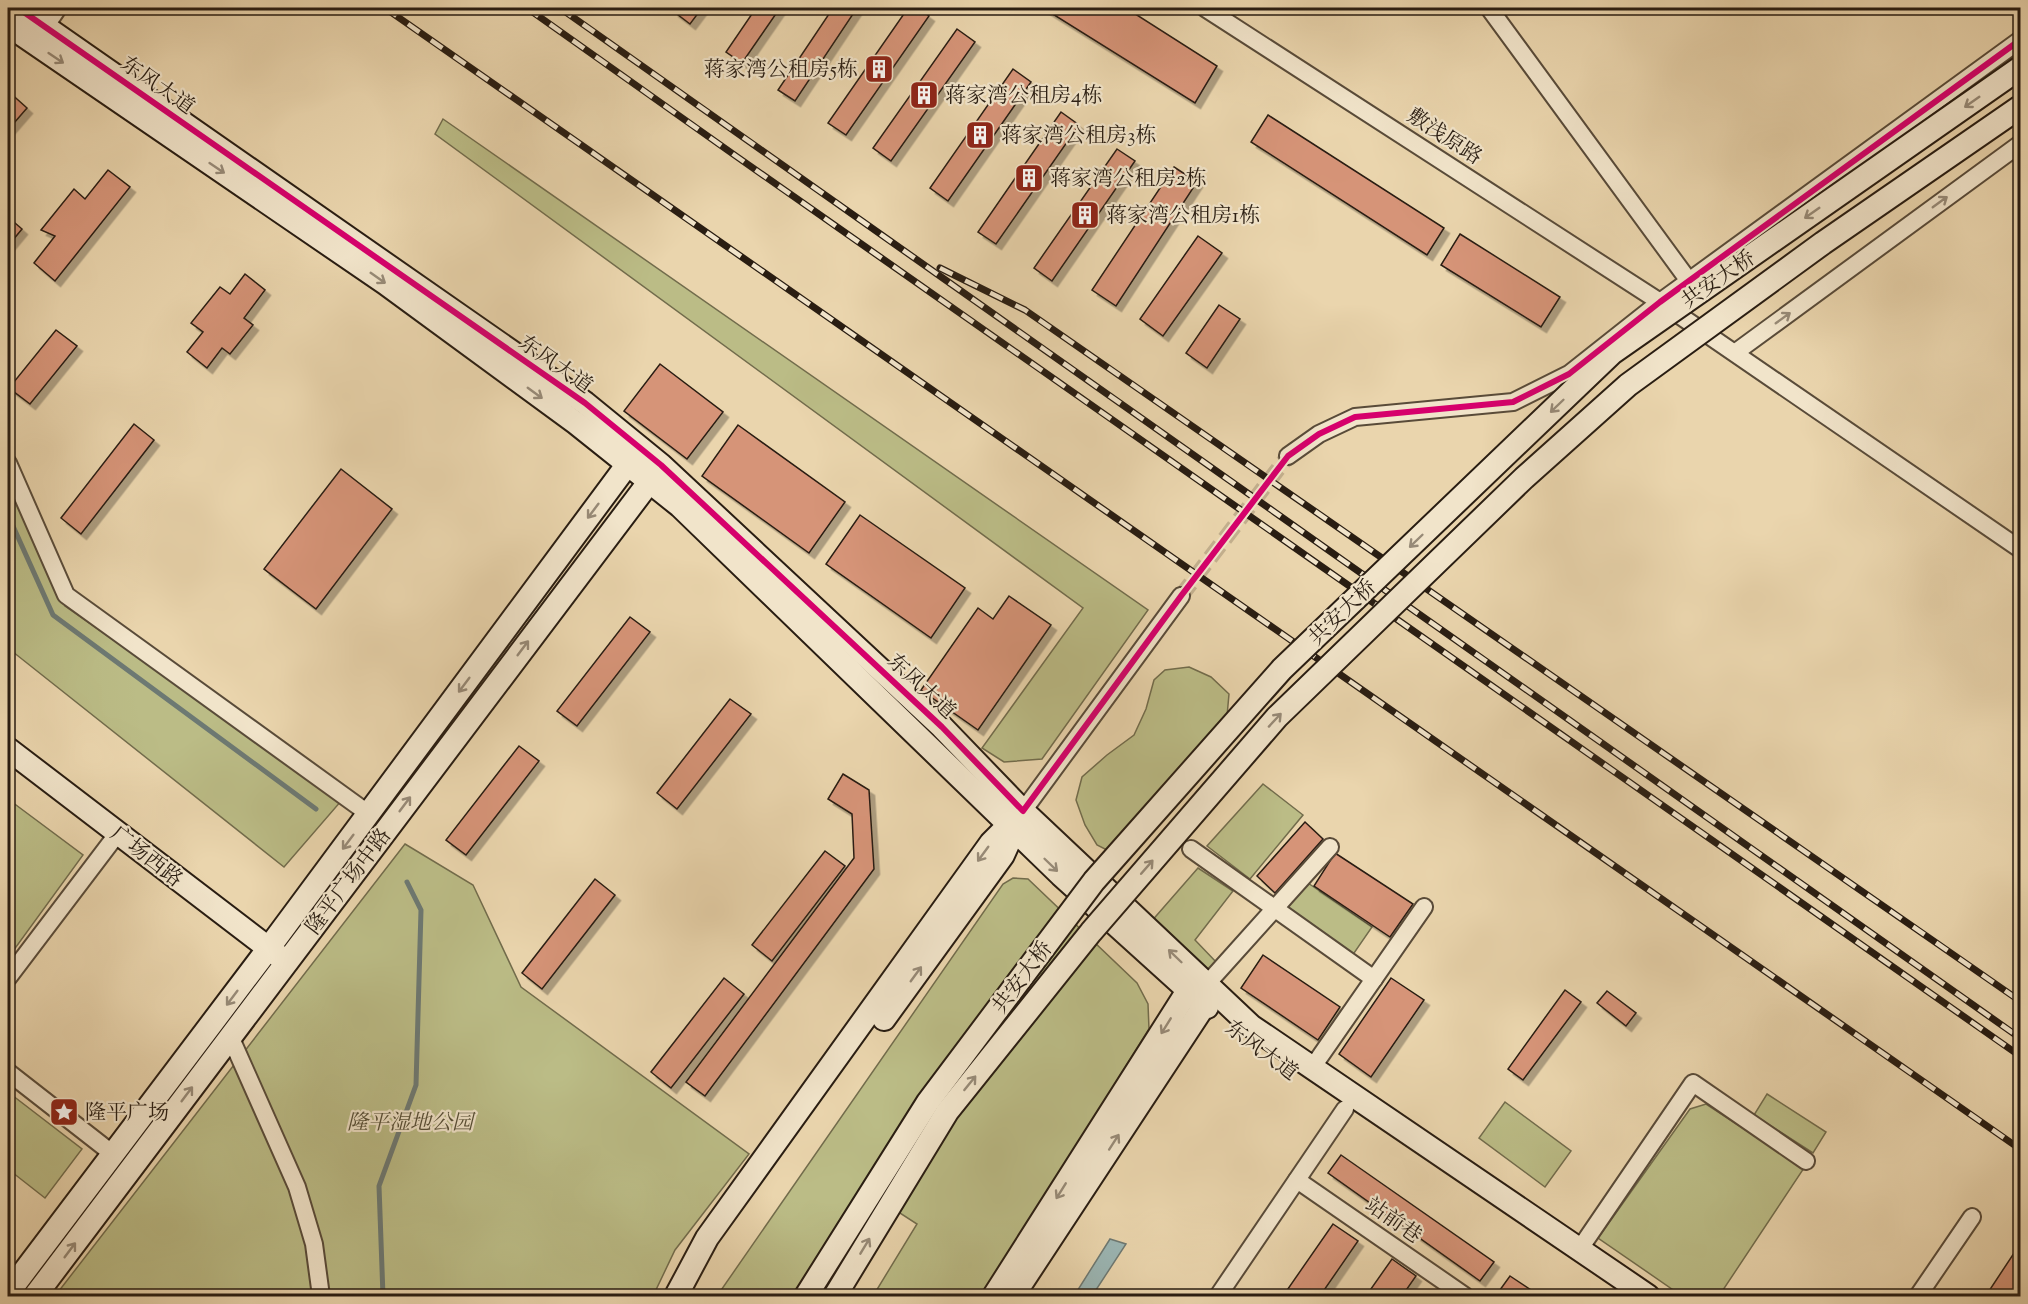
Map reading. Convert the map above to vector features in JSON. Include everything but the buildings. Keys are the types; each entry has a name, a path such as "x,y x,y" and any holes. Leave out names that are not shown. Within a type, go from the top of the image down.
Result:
{"main road":[{"name":"东风大道","path":"18,8 585,403 634,456 942,727 1016,822 1202,990 1245,1041 1621,1296"},
{"name":"东风大道","path":"8,25 385,283 576,423 634,456"},
{"name":"共安大桥","path":"806,1296 928,1102 1094,881 1282,669 1612,353 2020,68"},
{"name":"共安大桥","path":"835,1296 947,1112 1091,932 1277,717 1524,478 1628,385 1823,243 2020,107"},
{"name":"隆平广场中路","path":"34,1296 230,1036 278,955 369,814 634,456"},
{"name":"隆平广场中路","path":"8,1293 113,1154 278,955 655,473"},
{"name":"广场西路","path":"8,749 278,955"},
{"path":"676,1296 707,1238 991,843 1016,822"},
{"path":"690,1296 717,1248 1003,855 1016,822"},
{"path":"1202,990 1312,1068 1648,1296"},
{"path":"994,1296 1202,990"},
{"path":"1013,1296 1202,990"}],"street":[{"path":"45,27 58,8"},
{"name":"敷浅原路","path":"1205,8 1736,352 2020,549"},
{"path":"1489,8 1689,280"},
{"path":"1288,456 1319,434 1355,417 1513,402 1569,374 1689,280 2020,40"},
{"path":"1736,352 2020,144"},
{"path":"8,463 66,595 369,814"},
{"path":"1016,822 1181,596"},
{"path":"8,978 118,833"},
{"path":"1202,990 1330,847"},
{"path":"1191,849 1374,979"},
{"path":"1312,1068 1424,907"},
{"path":"230,1036 297,1187 314,1244 321,1296"},
{"path":"8,1072 113,1154"},
{"path":"1579,1250 1694,1083 1806,1161"},
{"path":"1218,1296 1345,1109"},
{"name":"站前巷","path":"1297,1180 1465,1296"},
{"path":"1918,1296 1972,1217"}],"green space":[{"path":"443,119 1148,610 1042,759 1004,762 982,748 1083,608 435,134"},
{"path":"8,476 65,606 342,800 284,867 8,648"},
{"path":"1189,667 1211,677 1229,694 1227,716 1107,850 1097,845 1085,825 1076,800 1082,777 1134,735 1146,709 1154,680 1165,670"},
{"path":"1263,784 1303,815 1250,879 1207,846"},
{"path":"8,799 83,855 8,958"},
{"name":"隆平湿地公园","path":"405,844 473,885 521,987 749,1154 675,1250 653,1296 55,1296"},
{"path":"1198,868 1233,891 1195,940 1218,964 1208,975 1150,923"},
{"path":"1013,878 1028,879 1137,983 1148,1004 1149,1029 983,1296 873,1296 917,1224 863,1189 799,1296 717,1296 1003,884"},
{"path":"1305,881 1372,927 1352,956 1286,911"},
{"path":"8,1092 82,1149 45,1198 8,1169"},
{"path":"1767,1094 1826,1132 1813,1153 1754,1115"},
{"path":"1505,1102 1571,1151 1545,1187 1479,1138"},
{"path":"1706,1104 1804,1168 1719,1296 1682,1296 1598,1238 1690,1109"}],"water":[{"path":"1110,1239 1126,1244 1092,1296 1074,1296"}],"waterway":[{"path":"8,515 53,615 316,809"},
{"path":"383,1296 379,1186 416,1085 421,910 407,882"}],"tunnel":[{"path":"1181,596 1288,456"}],"railway":[{"path":"385,8 2020,1149"},
{"path":"527,8 2020,1056"},
{"path":"560,8 2020,1038"},
{"path":"940,268 1025,310 2020,1001"}],"cycle path":[{"path":"18,8 585,403 661,465 942,727 1023,811 1181,596 1288,456 1319,434 1355,417 1513,402 1569,374 1660,302 2020,40"}],"place":[{"name":"蒋家湾公租房5栋","path":"879,69"},
{"name":"蒋家湾公租房4栋","path":"924,95"},
{"name":"蒋家湾公租房3栋","path":"980,135"},
{"name":"蒋家湾公租房2栋","path":"1029,178"},
{"name":"蒋家湾公租房1栋","path":"1085,215"},
{"name":"隆平广场","path":"64,1112"}]}
